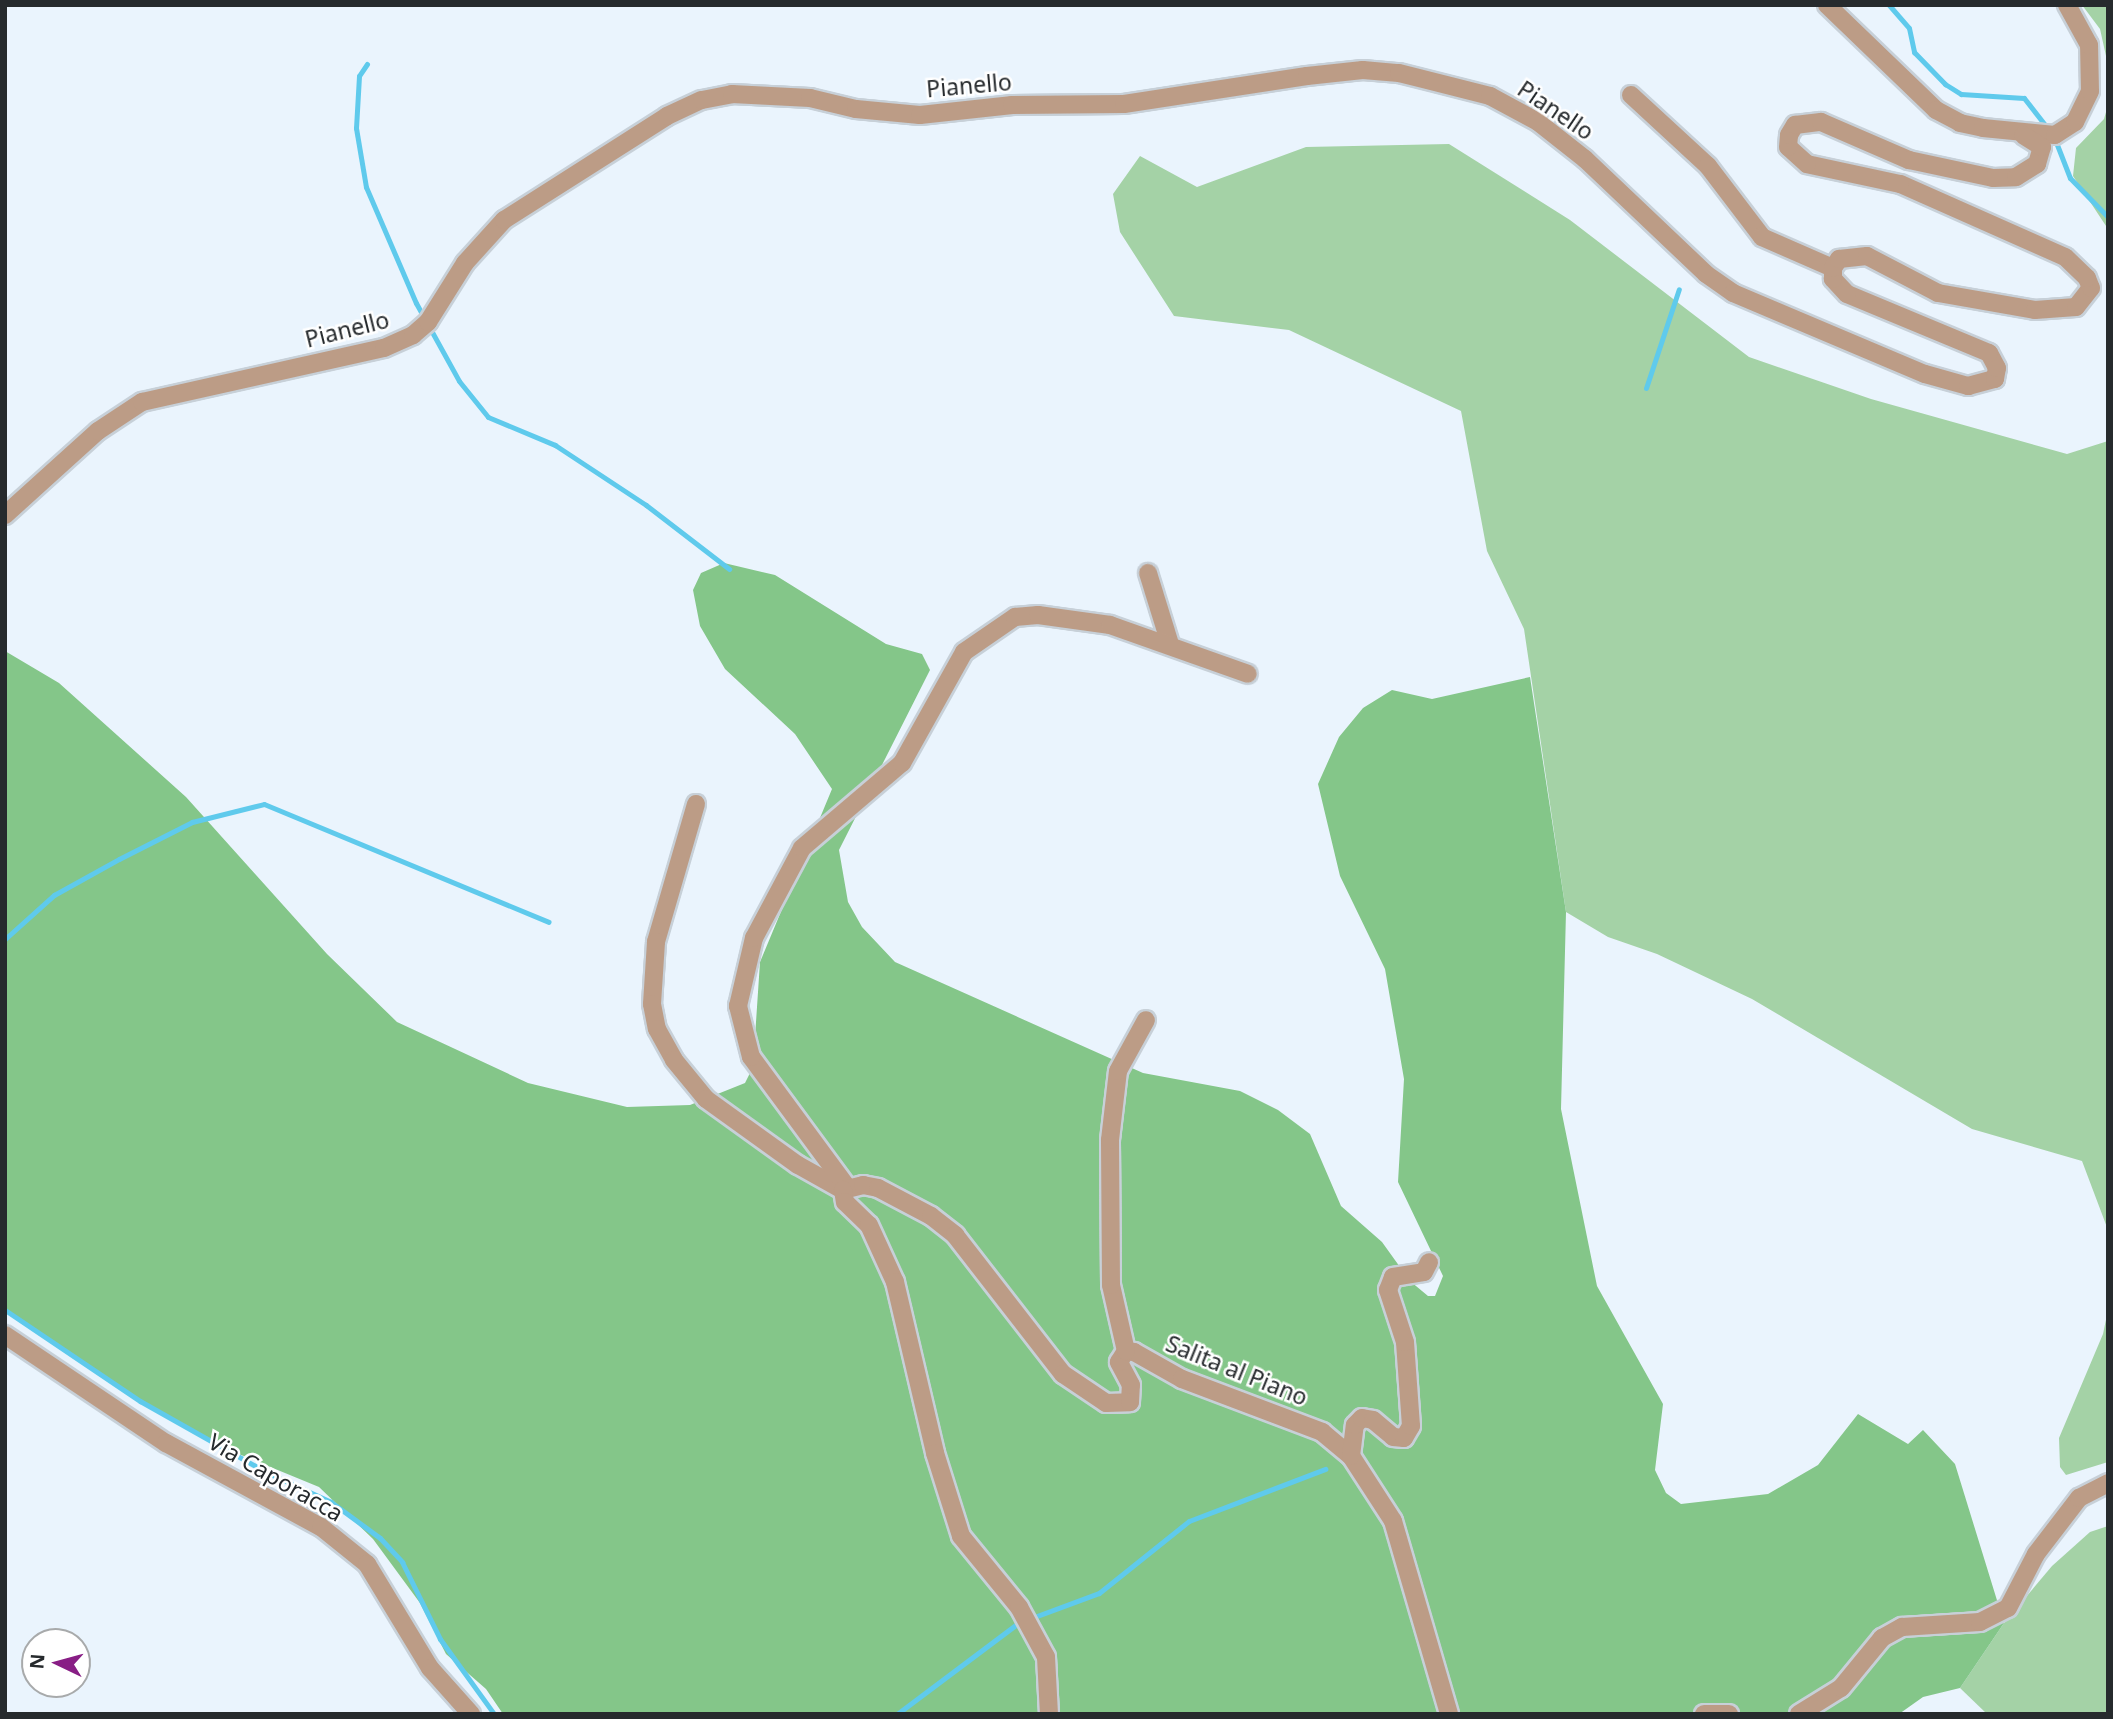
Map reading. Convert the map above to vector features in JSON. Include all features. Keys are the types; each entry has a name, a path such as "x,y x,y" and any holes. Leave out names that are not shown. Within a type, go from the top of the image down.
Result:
{"street":[{"path":"1827,5 1936,110 1960,123 2023,135 2067,130 2086,107 2092,69 2088,45 2067,5"},
{"name":"Pianello","path":"5,515 98,431 142,402 384,348 413,335 428,323 465,263 504,220 667,116 702,100 732,94 810,98 856,109 920,115 1012,105 1124,104 1307,76 1363,70 1399,73 1490,96 1538,122 1585,159 1706,274 1733,293 1925,374 1968,386 1995,379 1997,368 1989,353 1847,294 1833,279 1833,268"},
{"path":"1631,95 1708,166 1762,237 1833,268 1839,259 1867,256 1938,293 2035,310 2076,307 2091,288 2078,267 2065,257 1900,184 1807,164 1788,146 1795,125 1821,122 1909,160 1993,178 2016,177 2037,164 2042,147 2023,135"},
{"path":"1148,573 1170,644"},
{"path":"1049,1714 1046,1657 1019,1607 961,1536 935,1453 895,1282 869,1224 845,1202 845,1188 751,1057 738,1006 754,938 802,848 902,763 964,652 1015,617 1038,615 1110,625 1170,644 1248,674"},
{"path":"696,804 676,888 656,942 652,1004 657,1029 674,1060 706,1099 798,1165 845,1188 878,1188 931,1216 955,1235 1063,1374 1106,1404 1130,1402 1131,1385 1119,1362 1126,1351 1111,1286 1110,1140 1118,1072 1146,1020"},
{"path":"1351,1456 1355,1425 1362,1418 1373,1420 1393,1437 1408,1434 1412,1413 1408,1367 1388,1290 1393,1277 1424,1272 1429,1262"},
{"name":"Via Caporacca","path":"5,1335 166,1443 321,1527 368,1564 430,1668 471,1714"},
{"name":"Salita al Piano","path":"1126,1351 1182,1379 1322,1432 1351,1456 1393,1521 1449,1714"},
{"path":"1799,1714 1841,1688 1882,1637 1902,1627 1980,1622 2008,1608 2057,1526 2079,1498 2108,1483"},
{"path":"1704,1714 1729,1714"}],"green space":[{"path":"2082,5 2108,5 2108,65 2100,29"},
{"path":"2108,105 2108,229 2073,176 2076,148 2104,119"},
{"path":"1449,144 1570,220 1749,357 1871,399 2067,454 2108,441 2108,1230 2082,1161 1972,1129 1752,999 1657,954 1608,937 1566,912 1524,629 1487,551 1461,411 1289,330 1174,316 1120,232 1113,194 1140,156 1197,187 1306,147"},
{"path":"724,563 775,575 886,644 922,654 930,670 839,850 848,902 862,927 895,962 1143,1073 1240,1091 1278,1110 1310,1134 1341,1206 1382,1242 1410,1281 1428,1296 1435,1296 1443,1276 1398,1182 1404,1079 1385,969 1340,876 1318,784 1339,737 1363,708 1392,690 1432,699 1530,677 1566,912 1561,1109 1597,1286 1663,1404 1655,1470 1666,1493 1681,1504 1768,1494 1818,1465 1858,1414 1908,1444 1923,1430 1955,1464 2004,1623 1960,1688 1923,1697 1899,1714 503,1714 486,1689 446,1654 420,1603 373,1539 319,1487 229,1450 123,1391 5,1308 5,651 59,683 186,797 327,954 397,1022 528,1083 627,1107 690,1105 745,1083 753,1067 760,962 832,789 795,734 725,669 700,626 693,590 701,573"},
{"path":"2108,1310 2108,1462 2066,1475 2060,1467 2059,1438 2103,1334"},
{"path":"2108,1526 2108,1714 1987,1714 1960,1688 2004,1623 2052,1566 2090,1532"}],"waterway":[{"path":"1889,5 1909,28 1914,52 1945,84 1961,94 2024,98 2048,129"},
{"path":"367,64 359,76 356,128 366,187 416,303 459,381 488,417 555,445 646,505 729,569"},
{"path":"2054,137 2070,178 2108,217"},
{"path":"1646,388 1679,289"},
{"path":"5,939 54,895 119,859 192,822 264,804 549,922"},
{"path":"5,1310 140,1401 268,1473 331,1502 380,1538 402,1562 440,1639 494,1714"},
{"path":"897,1714 1018,1623 1099,1593 1189,1521 1325,1469"}]}
